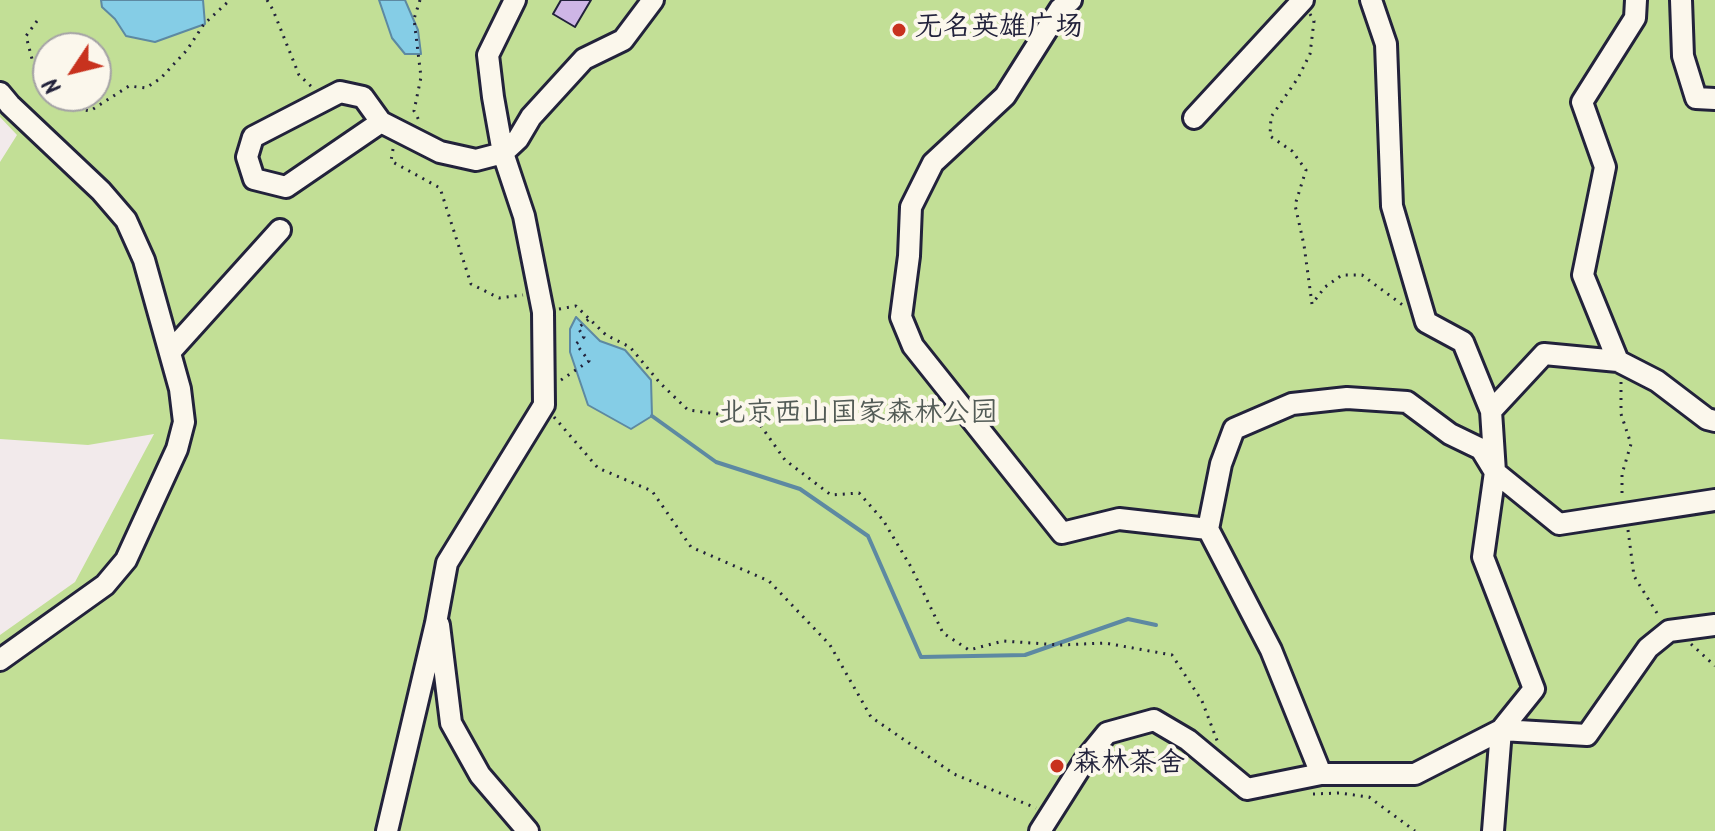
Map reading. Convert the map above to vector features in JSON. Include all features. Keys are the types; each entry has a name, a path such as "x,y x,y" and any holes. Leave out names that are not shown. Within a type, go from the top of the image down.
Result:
{"street":[{"path":"387,831 447,563 544,405 541,302 524,216 503,153 488,55 515,0"},
{"path":"388,126 286,187 254,179 247,157 253,137 340,92 363,97 388,126 440,152 476,160 503,153 584,59 623,40 653,0"},
{"path":"1071,0 1060,9 1005,96 933,163 911,207 909,256 901,317 913,346 1062,533 1119,519 1208,529"},
{"path":"1045,822 1085,760 1107,733 1154,720 1188,740 1247,789 1321,774 1415,774 1501,730 1534,689 1483,557 1495,472 1491,411 1463,342 1426,322 1392,206 1386,44 1371,0"},
{"path":"1618,361 1583,275 1605,167 1582,102 1635,18 1636,0"},
{"path":"1681,0 1683,56 1696,98 1715,99"},
{"path":"1194,118 1306,5"},
{"path":"0,93 101,191 126,220 144,260 180,389 184,422 177,449 126,560 105,585 0,660"},
{"path":"170,352 280,230"},
{"path":"1491,411 1544,354 1618,361 1657,381 1707,419 1715,421"},
{"path":"1321,774 1271,650 1208,529 1221,464 1234,429 1292,404 1347,398 1407,402 1450,434 1481,449 1495,472 1559,524 1627,516 1715,500"},
{"path":"438,614 451,723 480,775 528,831"},
{"path":"1501,730 1587,735 1648,648 1678,630 1715,625"},
{"path":"1493,831 1501,730"}],"path":[{"path":"112,97 129,86 146,88 161,78 187,50 204,24 230,0"},
{"path":"267,0 299,75 325,99"},
{"path":"420,0 414,19 421,77 414,111 424,133 422,143"},
{"path":"1306,5 1314,21 1310,54 1298,78 1271,117 1270,136 1292,151 1306,170 1295,205 1312,304 1325,287 1342,275 1362,275 1426,322"},
{"path":"32,59 26,36 37,21"},
{"path":"388,126 391,161 440,188 471,284 499,298 576,306 606,335 630,347 688,410 756,419 785,460 831,495 859,493 883,520 897,543 943,633 969,650 1003,641 1060,645 1105,643 1172,655 1202,701 1232,777"},
{"path":"561,380 589,361 576,344 584,337 578,328 589,319"},
{"path":"1618,361 1623,391 1621,414 1631,444 1620,494 1627,516 1628,546 1634,576 1678,630 1715,666"},
{"path":"544,405 598,468 652,491 691,547 769,581 830,645 871,717 954,774 1045,822"},
{"path":"1306,794 1339,793 1369,797 1415,831"}],"green space":[{"name":"北京西山国家森林公园","path":"0,0 1715,0 1715,831 0,831 0,635 75,582 154,434 88,445 0,439 0,162 17,135 0,117"}],"water":[{"path":"101,0 203,0 205,24 155,42 126,36 102,7"},
{"path":"379,0 405,0 418,30 421,54 405,54 392,38"},
{"path":"576,317 600,341 625,350 651,380 652,416 631,429 588,405 570,352 570,329"}],"building":[{"path":"561,0 591,0 575,27 553,14"}],"waterway":[{"path":"652,416 716,462 800,489 868,536 921,657 1025,655 1128,619 1156,625"}],"place":[{"name":"无名英雄广场","path":"899,30"},
{"name":"森林茶舍","path":"1057,766"}]}
